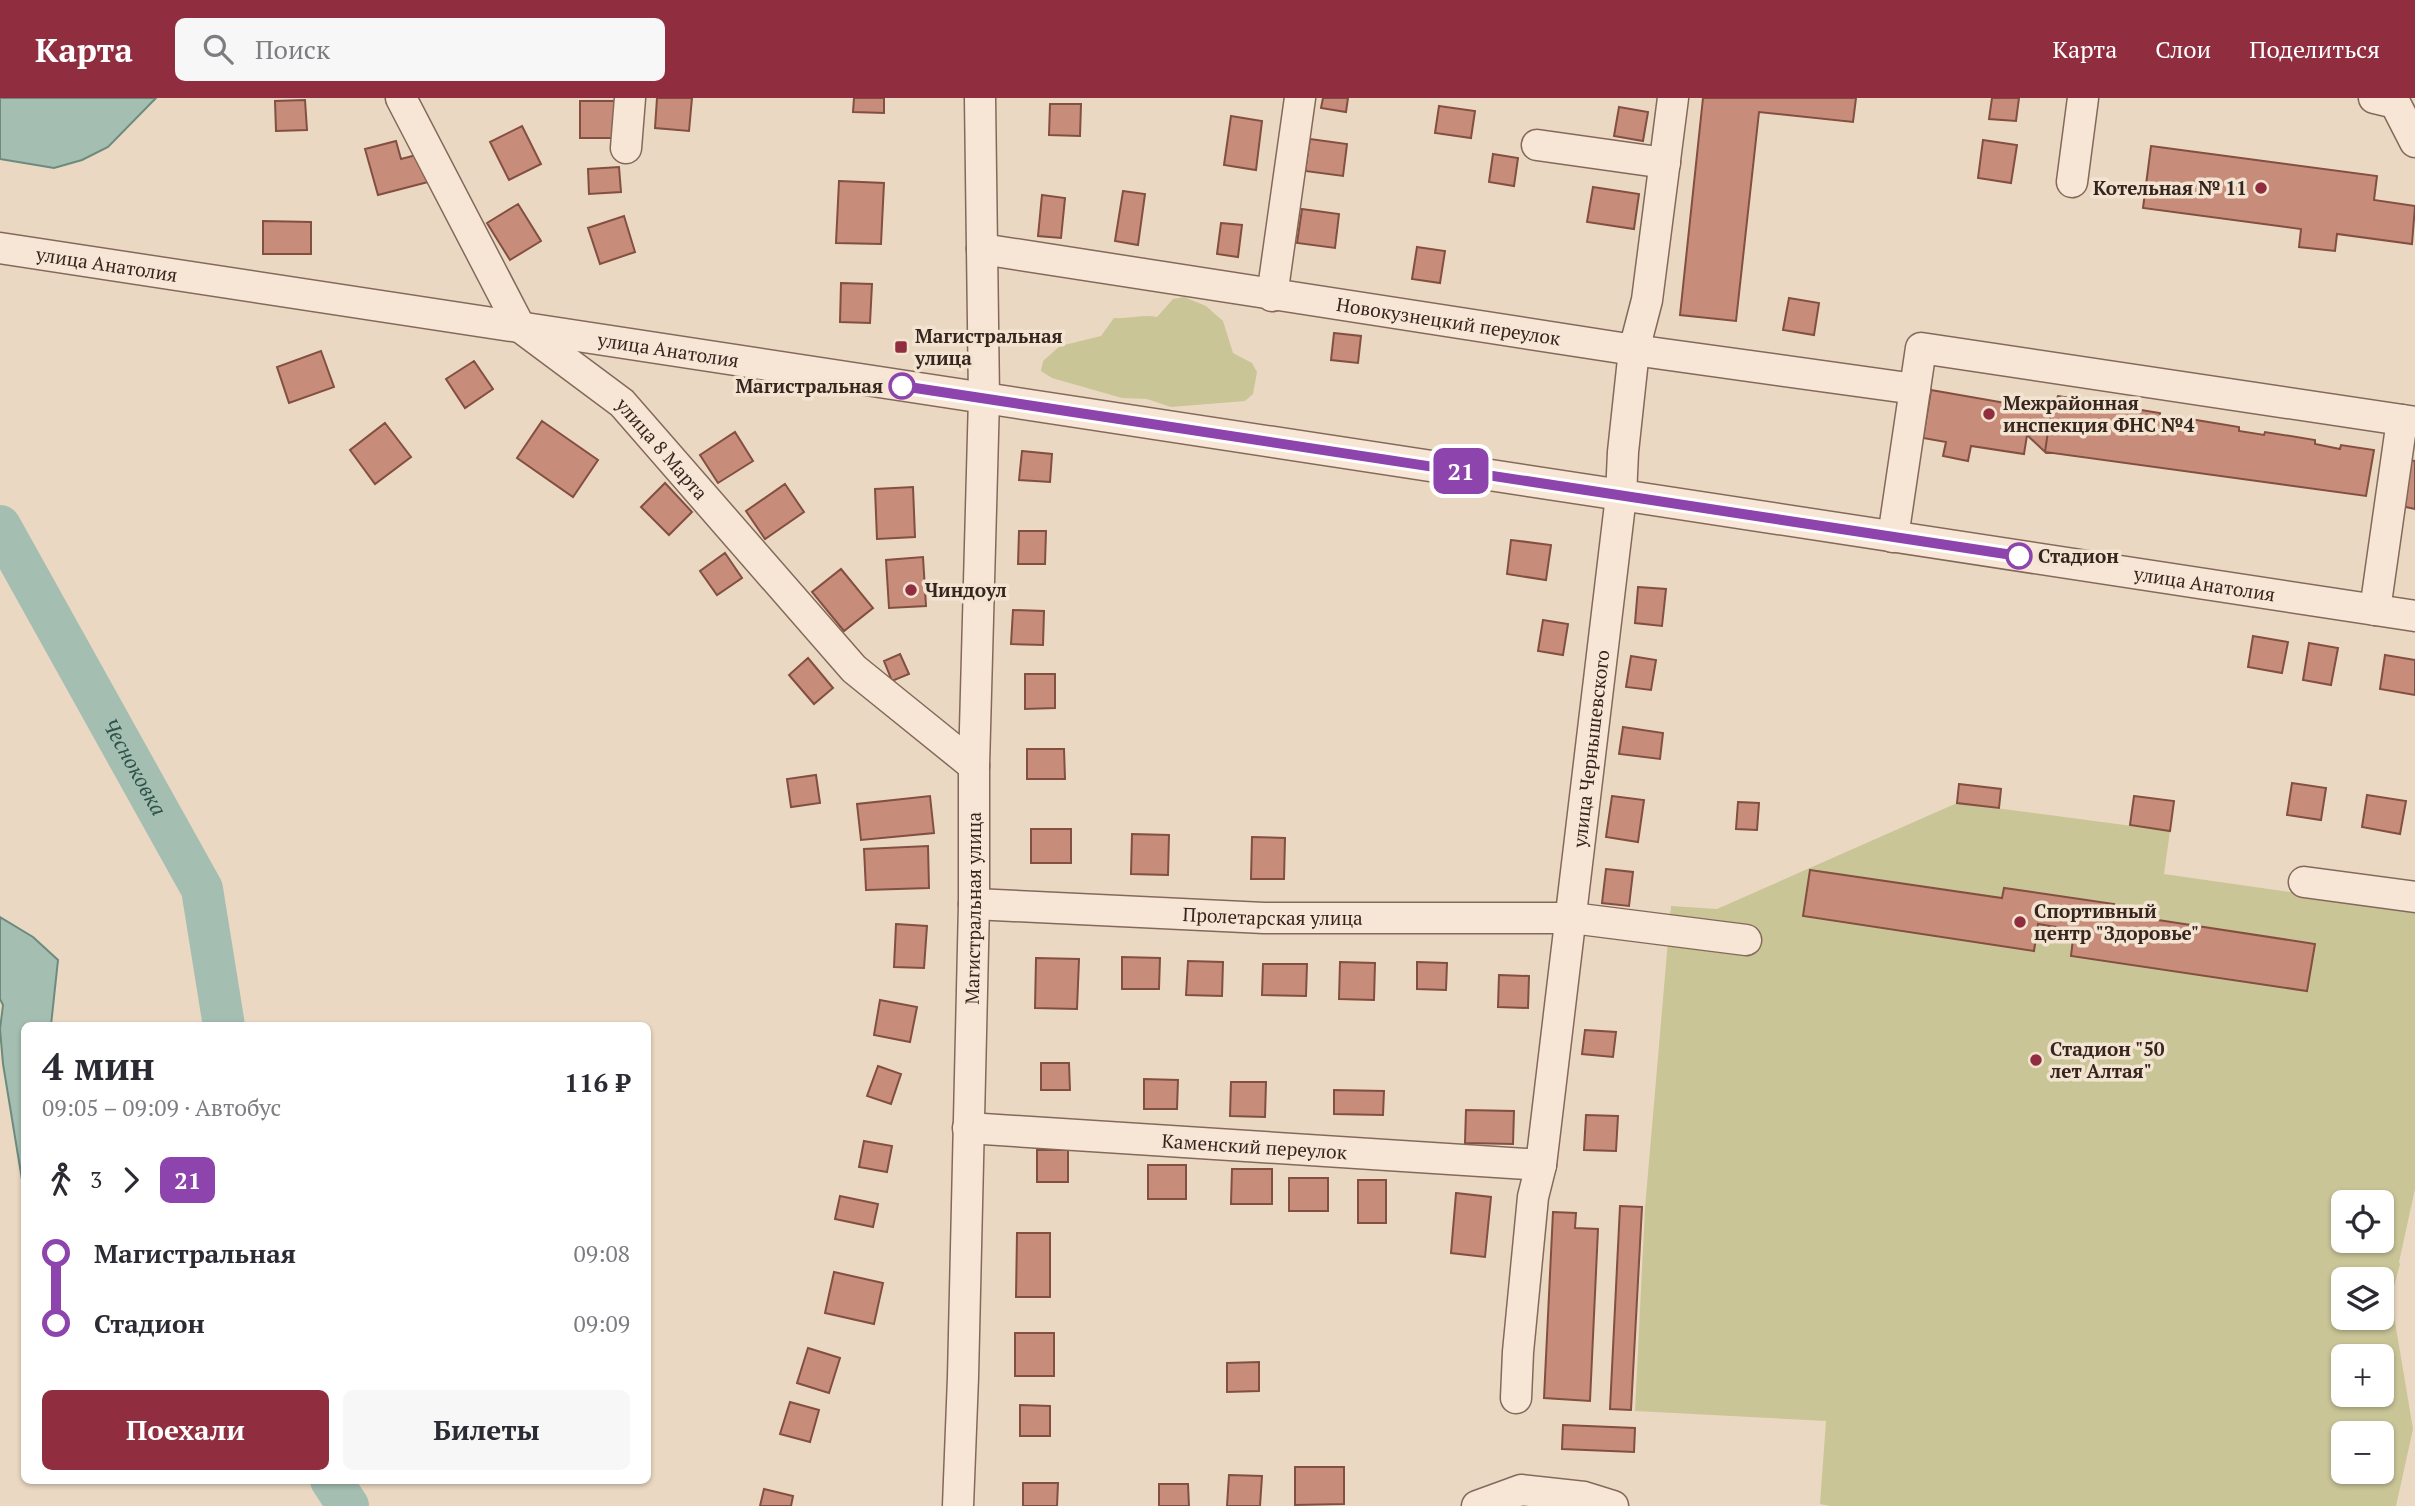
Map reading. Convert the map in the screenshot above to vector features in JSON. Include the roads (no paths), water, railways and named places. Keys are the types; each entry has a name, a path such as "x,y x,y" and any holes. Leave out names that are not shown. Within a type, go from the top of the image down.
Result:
{"street":[{"name":"улица 8 Марта","path":"401,98 520,327 622,403 854,668 974,766"},
{"path":"626,148 630,98"},
{"name":"Магистральная улица","path":"958,1506 984,398 980,98"},
{"path":"1272,296 1300,98"},
{"name":"улица Чернышевского","path":"1516,1398 1533,1197 1541,1165 1572,918 1621,496 1634,350 1647,300 1673,98"},
{"path":"2072,182 2082,98"},
{"path":"2374,98 2395,103 2415,142"},
{"path":"1537,145 1665,163"},
{"name":"улица Анатолия","path":"0,248 2415,616"},
{"name":"Новокузнецкий переулок","path":"982,249 1272,296 1915,389"},
{"path":"1893,537 1921,348 2408,421 2375,610"},
{"path":"2304,882 2415,897"},
{"name":"Пролетарская улица","path":"974,904 1264,918 1572,918 1746,940"},
{"name":"Каменский переулок","path":"968,1128 1541,1165"},
{"path":"1477,1506 1521,1490 1584,1497 1613,1506"}],"waterway":[{"name":"Чесноковка","path":"0,526 202,889 223,1022"},
{"name":"Чесноковка","path":"334,1484 348,1506"}],"place":[{"name":"Котельная № 11","path":"2261,188"},
{"name":"Магистральная улица","path":"901,347"},
{"name":"Магистральная","path":"902,386"},
{"name":"Межрайонная инспекция ФНС №4","path":"1989,414"},
{"name":"Стадион","path":"2019,556"},
{"name":"Чиндоул","path":"911,590"},
{"name":"Спортивный центр \"Здоровье\"","path":"2020,922"},
{"name":"Стадион \"50 лет Алтая\"","path":"2036,1060"}]}
